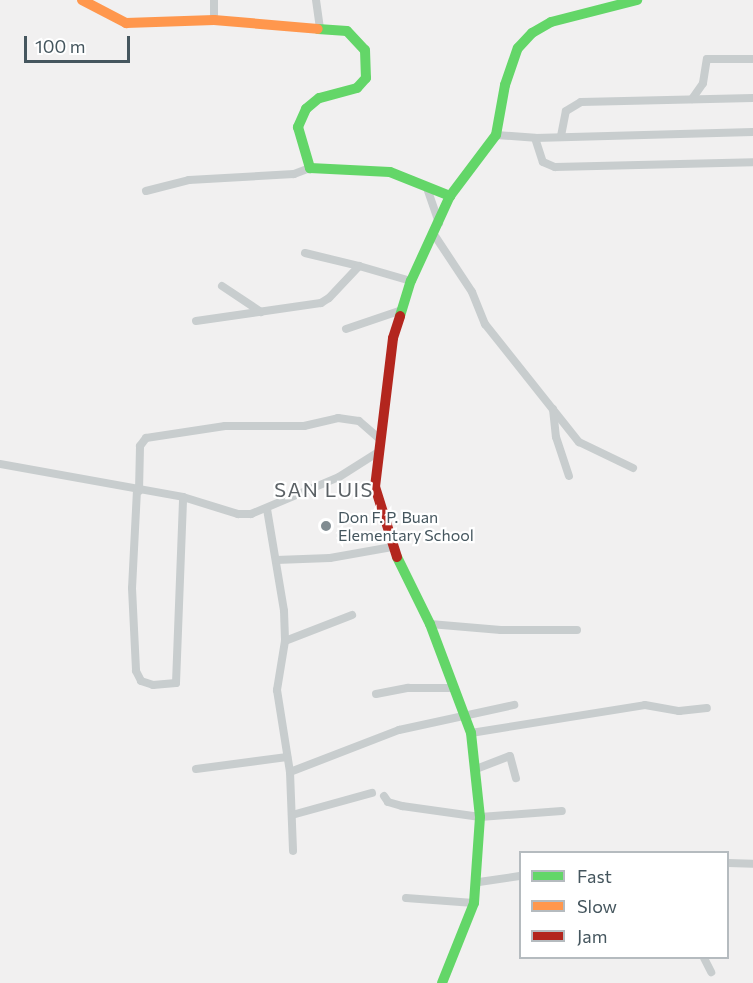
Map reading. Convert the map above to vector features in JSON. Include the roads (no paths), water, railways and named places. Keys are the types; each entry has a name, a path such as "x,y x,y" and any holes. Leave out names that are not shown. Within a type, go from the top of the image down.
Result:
{"street":[{"path":"82,0 126,23 214,20 347,32 357,38 365,50 366,78 357,88 319,98 306,109 298,127 301,147 310,168"},
{"path":"214,0 214,20"},
{"path":"316,0 320,29"},
{"path":"442,983 474,903 478,882 480,817 471,733 430,624 392,547 375,486 377,453 399,311 411,281 435,236 450,196 496,135 518,48 532,33 551,22 638,0"},
{"path":"692,99 703,83 707,59 753,59"},
{"path":"561,136 566,111 574,104 753,98"},
{"path":"496,135 535,138 753,132"},
{"path":"535,138 543,162 555,167 753,162"},
{"path":"146,191 189,180 294,174 310,168 390,172 450,196"},
{"path":"427,188 439,224"},
{"path":"435,236 471,292 485,324 579,442 633,468"},
{"path":"305,253 411,281"},
{"path":"196,321 321,303 329,298 359,266"},
{"path":"222,286 261,312"},
{"path":"346,328 399,311"},
{"path":"552,407 556,437 569,476"},
{"path":"183,496 176,683 153,685 141,681 136,671 132,588 140,446 146,438 225,426 304,426 338,418 359,421 380,439"},
{"path":"0,464 138,491 183,496 238,514 267,509 339,477 377,453"},
{"path":"267,509 276,561 285,641 277,690 290,772 293,851"},
{"path":"276,561 330,558 392,547"},
{"path":"285,641 352,615"},
{"path":"430,624 501,630 577,630"},
{"path":"376,694 408,688 453,688"},
{"path":"290,772 399,730 462,714 514,705"},
{"path":"471,733 645,705 679,711 707,708"},
{"path":"476,769 510,756 516,778"},
{"path":"196,769 287,758"},
{"path":"292,815 372,793"},
{"path":"384,796 388,802 402,806 480,817 562,811"},
{"path":"729,864 753,864"},
{"path":"478,882 519,876"},
{"path":"406,898 474,903"},
{"path":"705,959 711,972"}],"place":[{"name":"Don F. P. Buan Elementary School","path":"326,526"}],"district":[{"name":"SAN LUIS","path":"324,489"}]}
